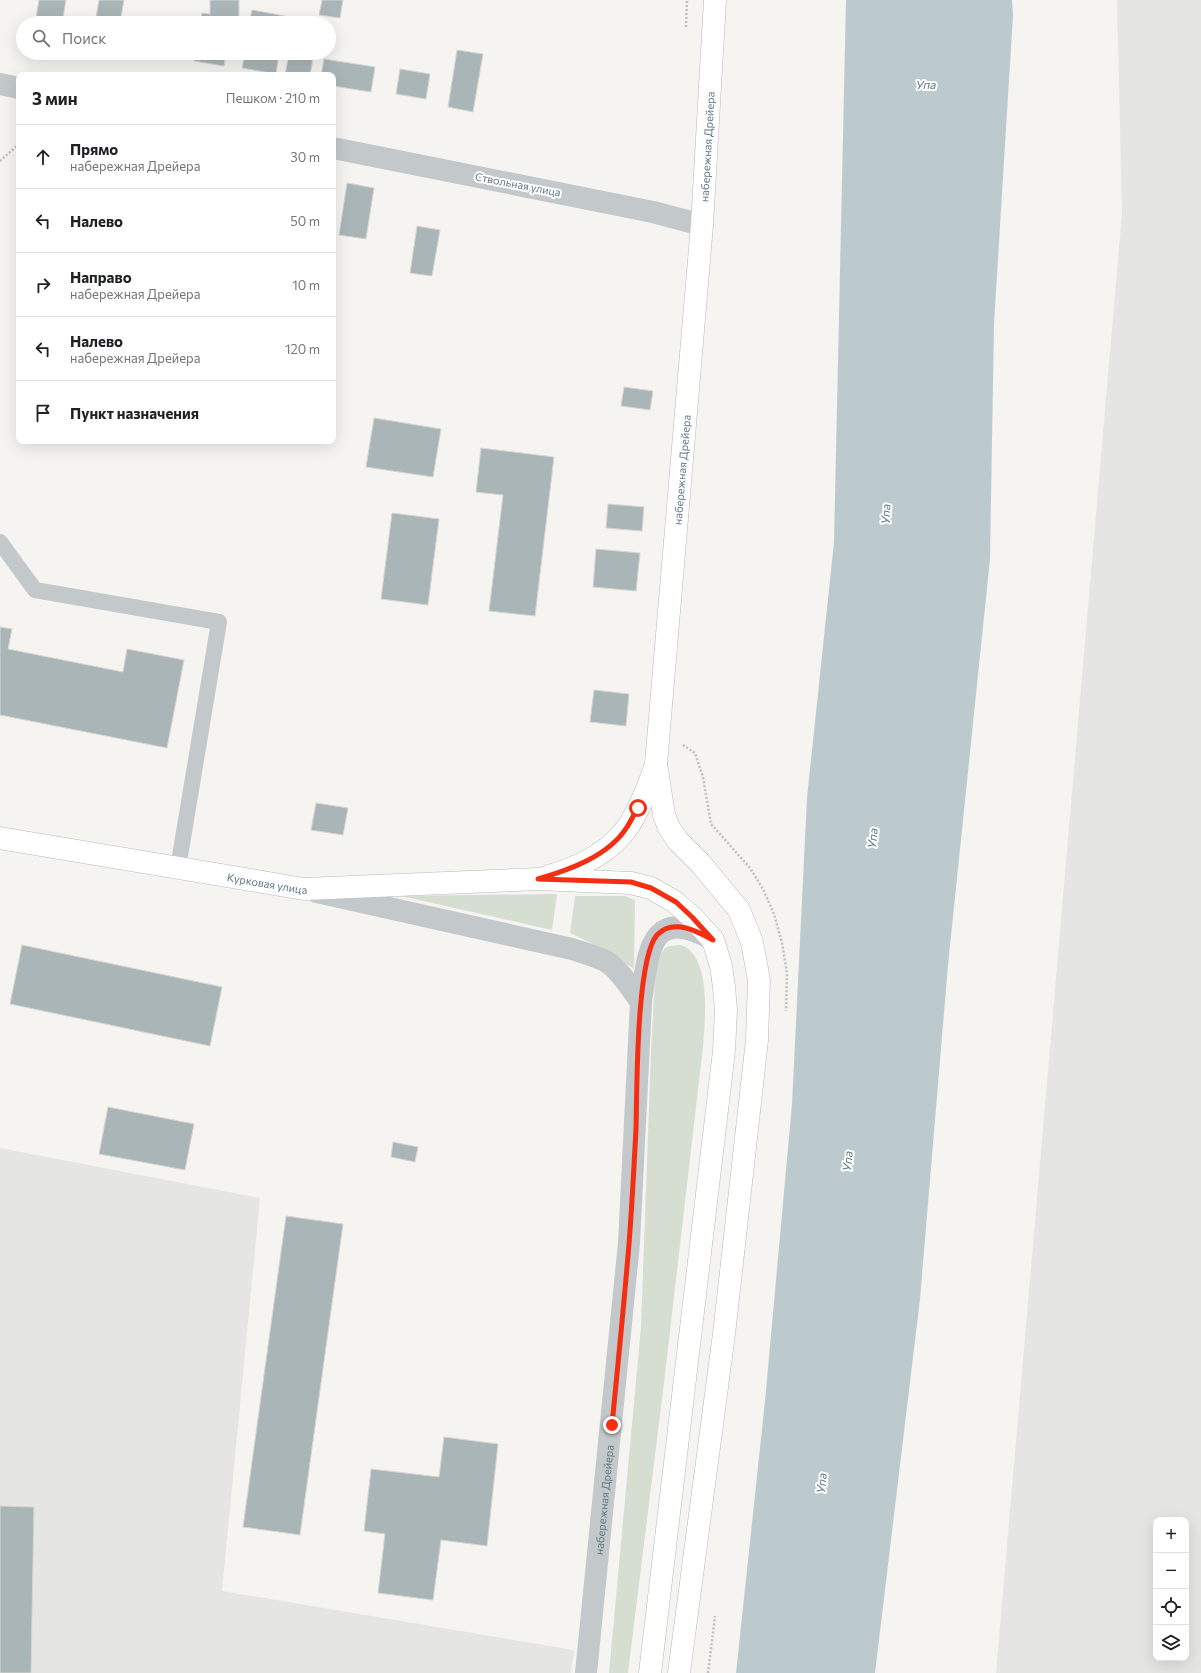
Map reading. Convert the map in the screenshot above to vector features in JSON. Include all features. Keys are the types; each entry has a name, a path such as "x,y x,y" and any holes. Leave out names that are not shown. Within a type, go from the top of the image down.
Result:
{"main road":[{"name":"набережная Дрейера","path":"538,879 565,871 592,858 612,844 627,828 646,792 656,764 702,226 715,0"},
{"path":"656,764 664,815 669,828 678,841 700,864 739,910 752,942 759,980 757,1047 724,1334 679,1673"},
{"name":"Курковая улица","path":"0,838 304,889 538,879"},
{"path":"538,879 631,882 651,888 676,902 713,940 721,966 724,987 726,1010 724,1051 650,1673"}],"street":[{"path":"0,84 16,87"},
{"name":"Ствольная улица","path":"336,149 653,212 702,226"},
{"path":"304,889 572,949 590,955 608,962 641,1002"},
{"name":"набережная Дрейера","path":"586,1673 629,1243 641,1002 650,949 656,936 661,932 676,927 687,928 713,940"}],"lane":[{"path":"0,542 35,590 219,622 178,868"}],"path":[{"path":"0,161 16,147"}],"shaded area":[{"path":"1117,0 1201,0 1201,1673 996,1673 1122,213"},
{"path":"557,894 552,930 401,896"},
{"path":"575,896 625,896 635,900 634,969 603,949 570,933"},
{"path":"681,945 691,951 698,962 702,975 705,1006 703,1047 628,1673 609,1673 641,1327 651,1051 656,961 665,948"},
{"path":"0,1148 260,1198 222,1591 574,1650 571,1673 0,1673"}],"water":[{"name":"Упа","path":"846,0 1012,0 1013,15 994,324 990,559 948,965 920,1299 875,1673 736,1673 765,1401 792,1104 807,798 834,542"}],"building":[{"path":"39,0 66,0 63,16 36,16"},
{"path":"99,0 124,0 121,16 96,16"},
{"path":"210,0 239,0 239,16 201,16 202,13 210,14"},
{"path":"322,0 343,0 340,18 336,17 336,16 319,15"},
{"path":"252,10 285,16 251,16"},
{"path":"457,50 483,54 473,112 448,107"},
{"path":"194,60 225,60 224,66"},
{"path":"244,60 278,60 276,72 265,72 242,68"},
{"path":"288,60 313,60 311,72 286,72"},
{"path":"324,60 375,67 371,92 336,86 336,72 322,72"},
{"path":"400,69 430,74 426,99 396,94"},
{"path":"347,183 374,188 366,239 339,235"},
{"path":"417,226 440,230 432,276 410,273"},
{"path":"624,387 653,391 650,410 621,406"},
{"path":"374,418 441,429 433,477 366,467"},
{"path":"481,448 554,457 535,616 489,611 503,495 476,492"},
{"path":"608,504 644,507 642,531 606,528"},
{"path":"392,513 439,519 428,605 381,599"},
{"path":"596,549 640,553 636,591 593,587"},
{"path":"0,627 12,629 8,649 123,672 127,649 184,660 167,748 0,715"},
{"path":"594,690 629,694 626,726 590,722"},
{"path":"316,803 348,808 343,835 311,830"},
{"path":"22,945 222,987 210,1046 10,1004"},
{"path":"108,1107 194,1124 185,1170 99,1154"},
{"path":"393,1142 418,1147 415,1162 391,1157"},
{"path":"286,1216 343,1224 300,1535 243,1527"},
{"path":"444,1437 498,1444 487,1546 441,1540 433,1600 378,1593 385,1534 364,1531 371,1469 439,1477"},
{"path":"0,1506 34,1507 31,1673 0,1673"}],"route":[{"path":"612,1425 629,1243 636,1130 641,1002 644,976 650,949 656,936 661,932 676,927 687,928 713,940 676,902 651,888 631,882 538,879 565,871 592,858 612,844 627,828 638,808"}]}
